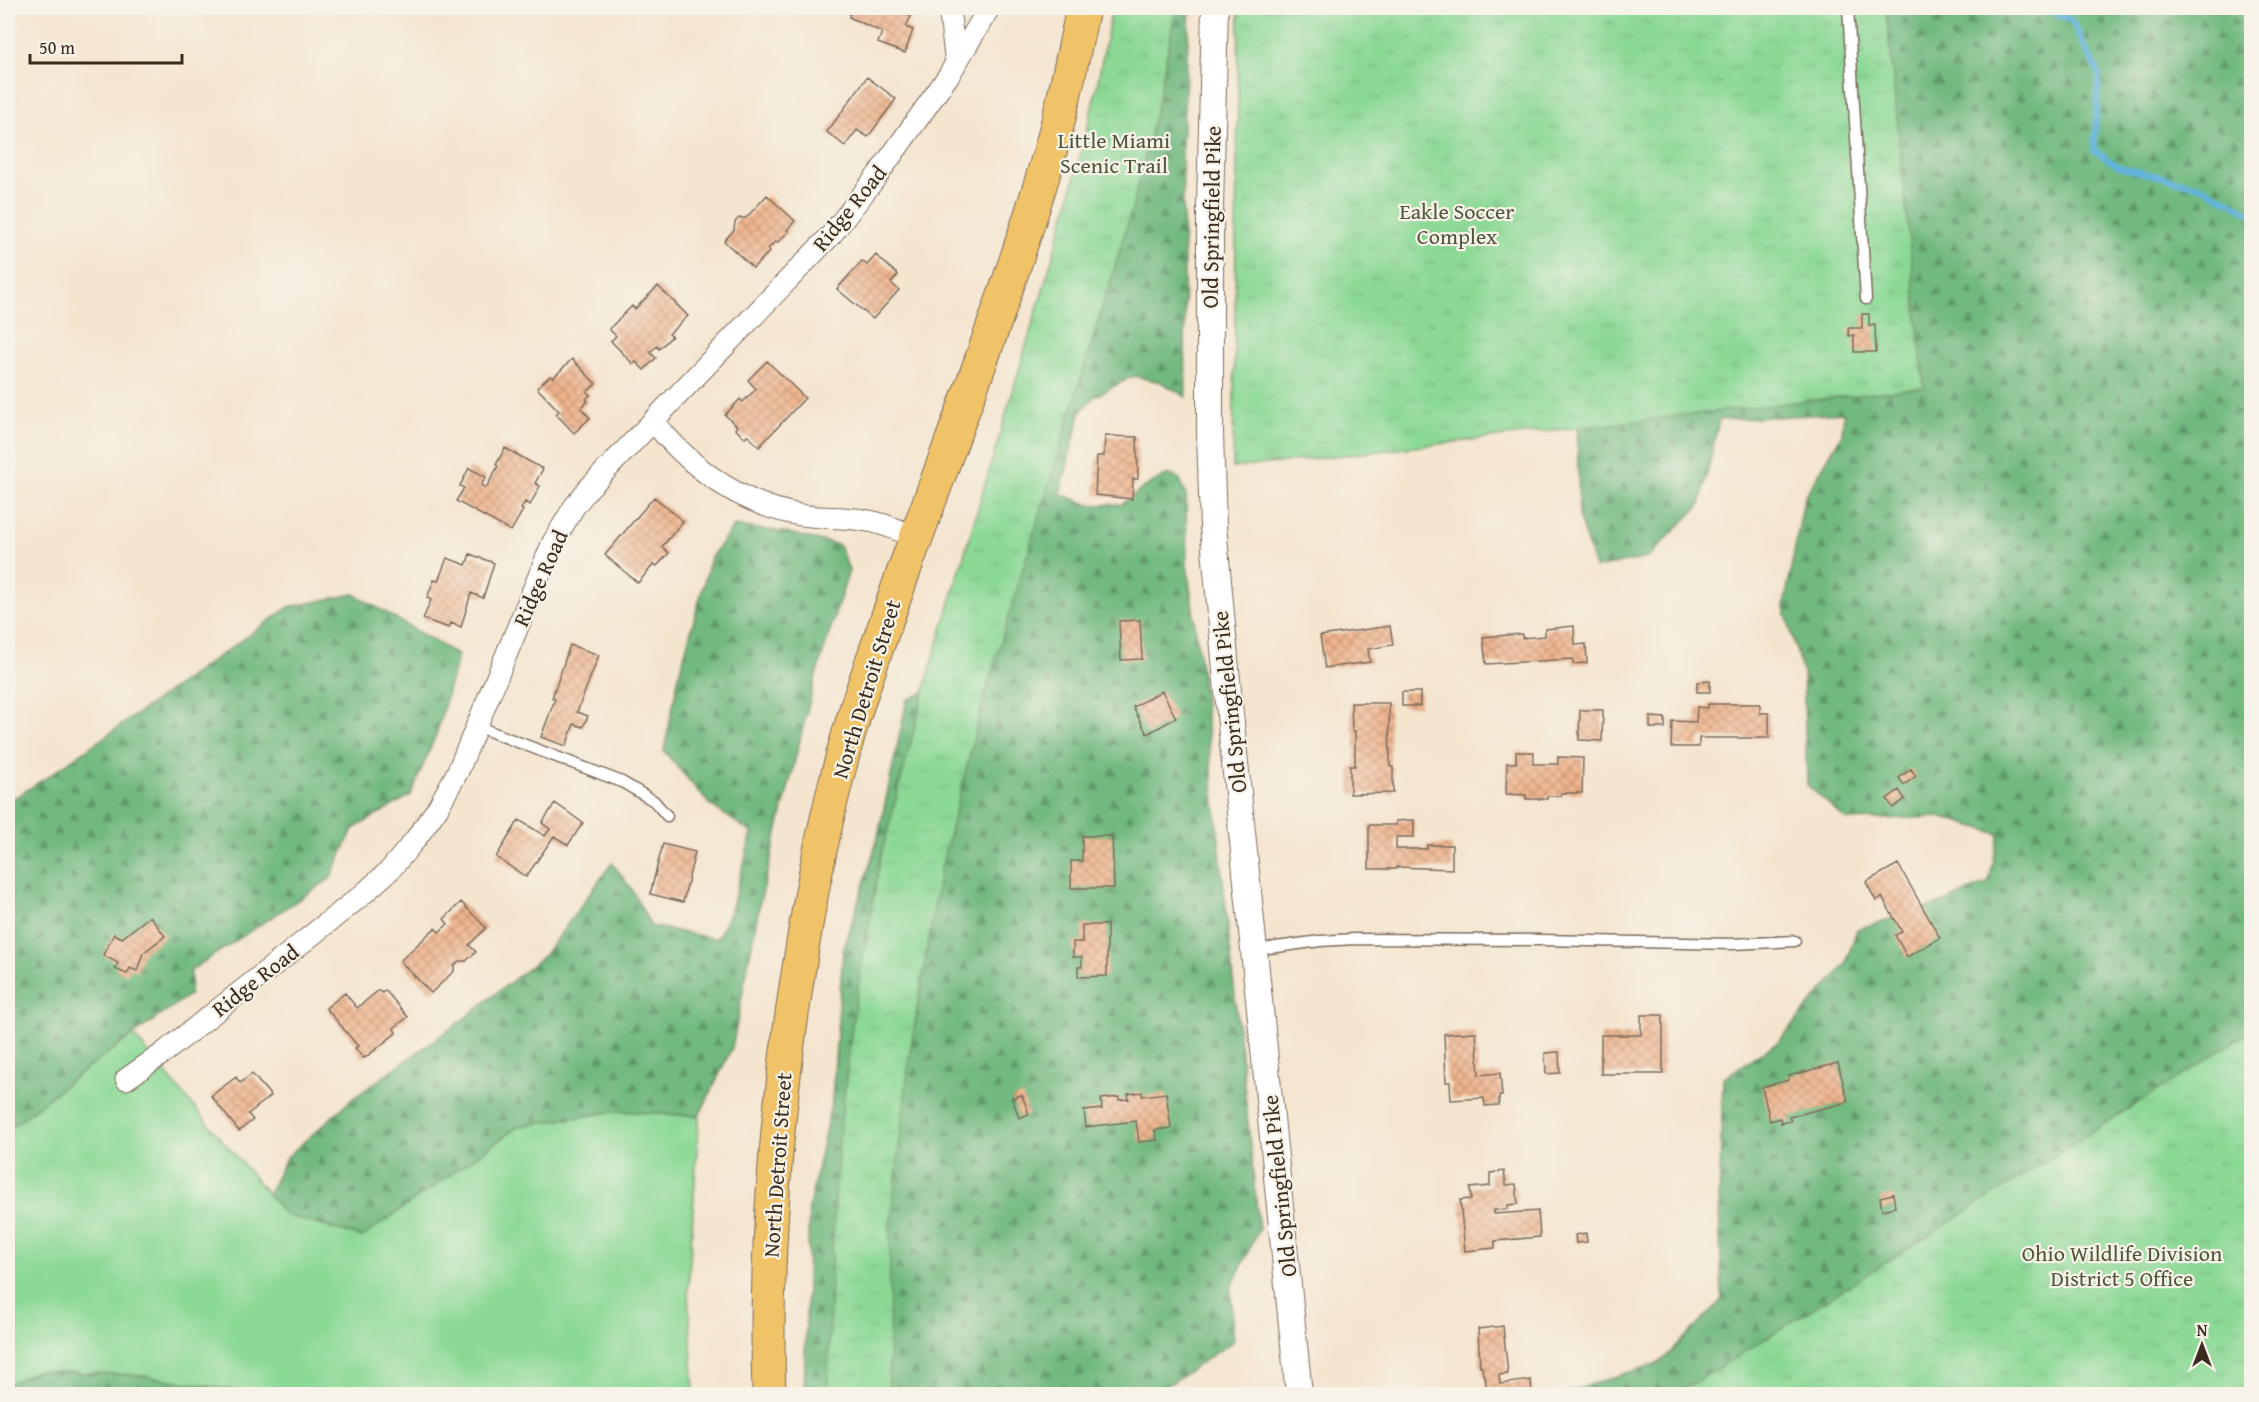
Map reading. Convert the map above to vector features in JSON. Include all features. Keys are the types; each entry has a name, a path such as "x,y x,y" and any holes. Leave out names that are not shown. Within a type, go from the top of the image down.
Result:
{"highway":[{"name":"North Detroit Street","path":"769,1395 768,1287 776,1145 792,1006 811,895 850,728 1034,206 1047,164 1083,8"}],"street":[{"path":"949,8 956,63"},
{"name":"Ridge Road","path":"126,1078 162,1054 361,896 390,870 415,840 458,771 553,542 574,507 588,489 832,234 877,176 956,63 989,8"},
{"name":"Old Springfield Pike","path":"1215,8 1210,206 1212,519 1299,1395"},
{"path":"653,421 682,454 707,475 749,499 800,515 875,522 916,538"}],"lane":[{"path":"1848,8 1866,299"},
{"path":"476,726 622,782 654,801 668,816"},
{"path":"1255,950 1320,940 1355,939 1543,939 1732,944 1795,940"}],"green space":[{"name":"Little Miami Scenic Trail","path":"1112,8 1176,8 1157,105 1131,213 985,694 940,872 910,1052 890,1229 889,1394 828,1394 831,1268 839,1139 854,1012 880,860 927,680 1068,205 1096,91"},
{"path":"1145,8 1190,8 1182,144 1186,397 1161,382 1133,376 1094,397 1081,411 1060,494 1090,505 1122,504 1168,474 1180,479 1186,496 1187,564 1202,677 1259,1229 1231,1288 1233,1341 1155,1394 804,1394 809,1207 832,1100 843,952 877,841 907,700 957,678"},
{"name":"Eakle Soccer Complex","path":"1239,8 1886,8 1924,387 1233,468"},
{"path":"1872,8 2251,8 2251,1227 1832,1394 1562,1394 1661,1362 1722,1300 1719,1202 1723,1078 1777,1043 1845,965 1857,929 1942,903 1989,882 1999,834 1943,817 1847,820 1807,785 1803,674 1784,607 1804,499 1842,434 1844,413 1719,420 1700,505 1647,558 1595,568 1579,518 1577,413"},
{"path":"734,526 784,532 839,545 849,570 815,679 760,902 732,1048 699,1116 619,1111 519,1126 362,1237 285,1215 268,1194 286,1158 351,1100 461,1021 545,955 612,863 632,890 651,926 717,939 732,907 752,833 709,804 664,751 679,675 711,557"},
{"path":"354,594 458,655 437,732 411,795 353,829 330,879 191,970 190,994 75,1077 8,1130 8,802 46,778 289,607"},
{"name":"Ohio Wildlife Division District 5 Office","path":"2251,1031 2251,1394 1676,1394 1743,1353"},
{"path":"133,1035 285,1214 362,1237 519,1126 619,1111 699,1116 688,1291 694,1394 258,1394 138,1375 38,1371 8,1384 8,1130"},
{"path":"37,1371 138,1375 258,1394 8,1394 8,1384"}],"building":[{"path":"852,8 908,8 906,14 911,16 906,27 913,30 905,53 878,43 882,32 849,17"},
{"path":"867,77 896,99 868,137 857,130 845,146 827,132"},
{"path":"767,195 795,221 787,230 789,231 768,249 770,251 753,268 724,241 734,230 735,222 739,218 746,218"},
{"path":"876,255 898,275 891,283 899,290 873,319 837,289 862,261 867,265"},
{"path":"658,286 688,316 669,334 672,336 659,349 657,346 650,352 656,358 644,370 636,362 633,364 611,341 616,336 609,329 632,306 635,309"},
{"path":"1862,314 1869,314 1869,326 1875,325 1876,352 1854,352 1854,335 1849,336 1848,328 1862,328"},
{"path":"572,359 596,384 587,392 590,395 586,399 588,401 581,408 590,418 574,433 556,414 559,411 537,388 550,376 553,378"},
{"path":"767,361 805,398 759,447 747,435 745,438 735,429 737,426 725,415 740,399 743,402 756,389 748,380"},
{"path":"1105,436 1137,437 1138,479 1133,479 1132,499 1095,495 1097,456 1104,456"},
{"path":"505,448 543,469 535,483 540,486 530,505 525,502 511,531 456,501 464,488 460,486 469,468 486,477 481,485 486,488"},
{"path":"654,497 683,521 662,547 669,553 657,566 654,564 638,583 605,555"},
{"path":"470,554 494,563 483,598 471,593 461,627 451,623 449,628 423,619 431,600 427,598 434,580 438,581 447,558 466,565"},
{"path":"1140,620 1142,659 1121,660 1119,621"},
{"path":"1390,626 1393,645 1368,649 1370,662 1325,668 1320,636"},
{"path":"1574,626 1575,645 1586,644 1587,663 1573,664 1573,659 1486,664 1483,637 1522,634 1522,638 1545,636 1545,629"},
{"path":"570,645 599,655 577,712 588,716 583,727 574,724 566,746 541,737 555,699 552,698"},
{"path":"1710,681 1710,692 1697,692 1697,682"},
{"path":"1162,691 1176,718 1147,734 1133,707"},
{"path":"1402,692 1420,692 1420,706 1402,706"},
{"path":"1351,703 1389,703 1390,767 1393,767 1393,793 1350,794 1350,766 1355,766 1355,731 1352,731"},
{"path":"1708,704 1760,704 1760,713 1769,713 1769,738 1699,738 1699,747 1671,747 1672,721 1696,722 1697,707 1708,708"},
{"path":"1580,710 1603,710 1602,741 1579,740"},
{"path":"1650,717 1665,718 1665,728 1650,728"},
{"path":"1516,752 1534,752 1533,764 1558,764 1558,757 1583,758 1582,793 1561,793 1561,796 1547,796 1547,799 1526,799 1526,795 1506,794 1507,763 1516,763"},
{"path":"1911,769 1916,776 1904,785 1899,778"},
{"path":"1899,790 1905,799 1893,808 1887,799"},
{"path":"555,803 583,823 568,845 554,836 526,877 496,857 519,820 545,836 550,829 542,823"},
{"path":"1414,820 1414,837 1396,837 1396,849 1427,849 1427,845 1452,845 1452,869 1396,867 1396,869 1369,869 1369,825 1396,825 1396,821"},
{"path":"1082,836 1112,836 1114,888 1071,888 1071,861 1082,861"},
{"path":"663,844 695,852 683,902 650,894"},
{"path":"1898,864 1940,938 1907,957 1895,935 1902,932 1882,897 1876,901 1866,882"},
{"path":"461,902 486,928 469,945 476,952 466,961 459,961 454,966 454,971 431,993 400,961 435,928 439,932 448,924 444,919"},
{"path":"150,916 165,936 143,953 137,971 130,968 127,974 115,969 118,963 103,955 114,934 122,938"},
{"path":"1082,925 1107,925 1107,976 1078,977 1078,967 1082,967 1082,957 1073,957 1073,942 1082,942"},
{"path":"379,990 382,993 385,990 408,1017 394,1028 396,1033 363,1058 355,1048 358,1046 326,1008 345,993 357,1008"},
{"path":"1641,1015 1663,1015 1663,1074 1601,1074 1601,1035 1641,1035"},
{"path":"1476,1032 1479,1075 1500,1073 1502,1096 1499,1096 1499,1105 1485,1106 1484,1098 1451,1100 1450,1082 1446,1082 1444,1034"},
{"path":"1559,1052 1560,1073 1546,1074 1545,1053"},
{"path":"1838,1063 1848,1102 1789,1117 1791,1121 1781,1123 1780,1118 1770,1121 1762,1087 1789,1080 1788,1076"},
{"path":"252,1074 271,1096 248,1114 253,1120 239,1131 211,1096 236,1077 240,1083"},
{"path":"1142,1092 1142,1096 1166,1093 1171,1128 1155,1130 1157,1140 1139,1142 1136,1121 1086,1127 1084,1111 1102,1109 1101,1099 1119,1097 1119,1100 1129,1099 1128,1094"},
{"path":"1022,1095 1029,1114 1019,1118 1012,1098"},
{"path":"1504,1171 1506,1185 1516,1184 1518,1204 1508,1205 1508,1209 1494,1210 1494,1214 1538,1211 1540,1237 1495,1241 1495,1248 1465,1251 1460,1200 1471,1199 1470,1188 1490,1186 1490,1173"},
{"path":"1893,1194 1895,1207 1882,1210 1880,1197"},
{"path":"1586,1233 1587,1242 1576,1243 1575,1235"},
{"path":"1503,1326 1508,1374 1499,1375 1500,1384 1531,1380 1532,1394 1487,1394 1485,1375 1480,1367 1478,1329"}],"waterway":[{"path":"2042,8 2071,20 2099,74 2094,150 2119,167 2203,187 2252,214"}]}
